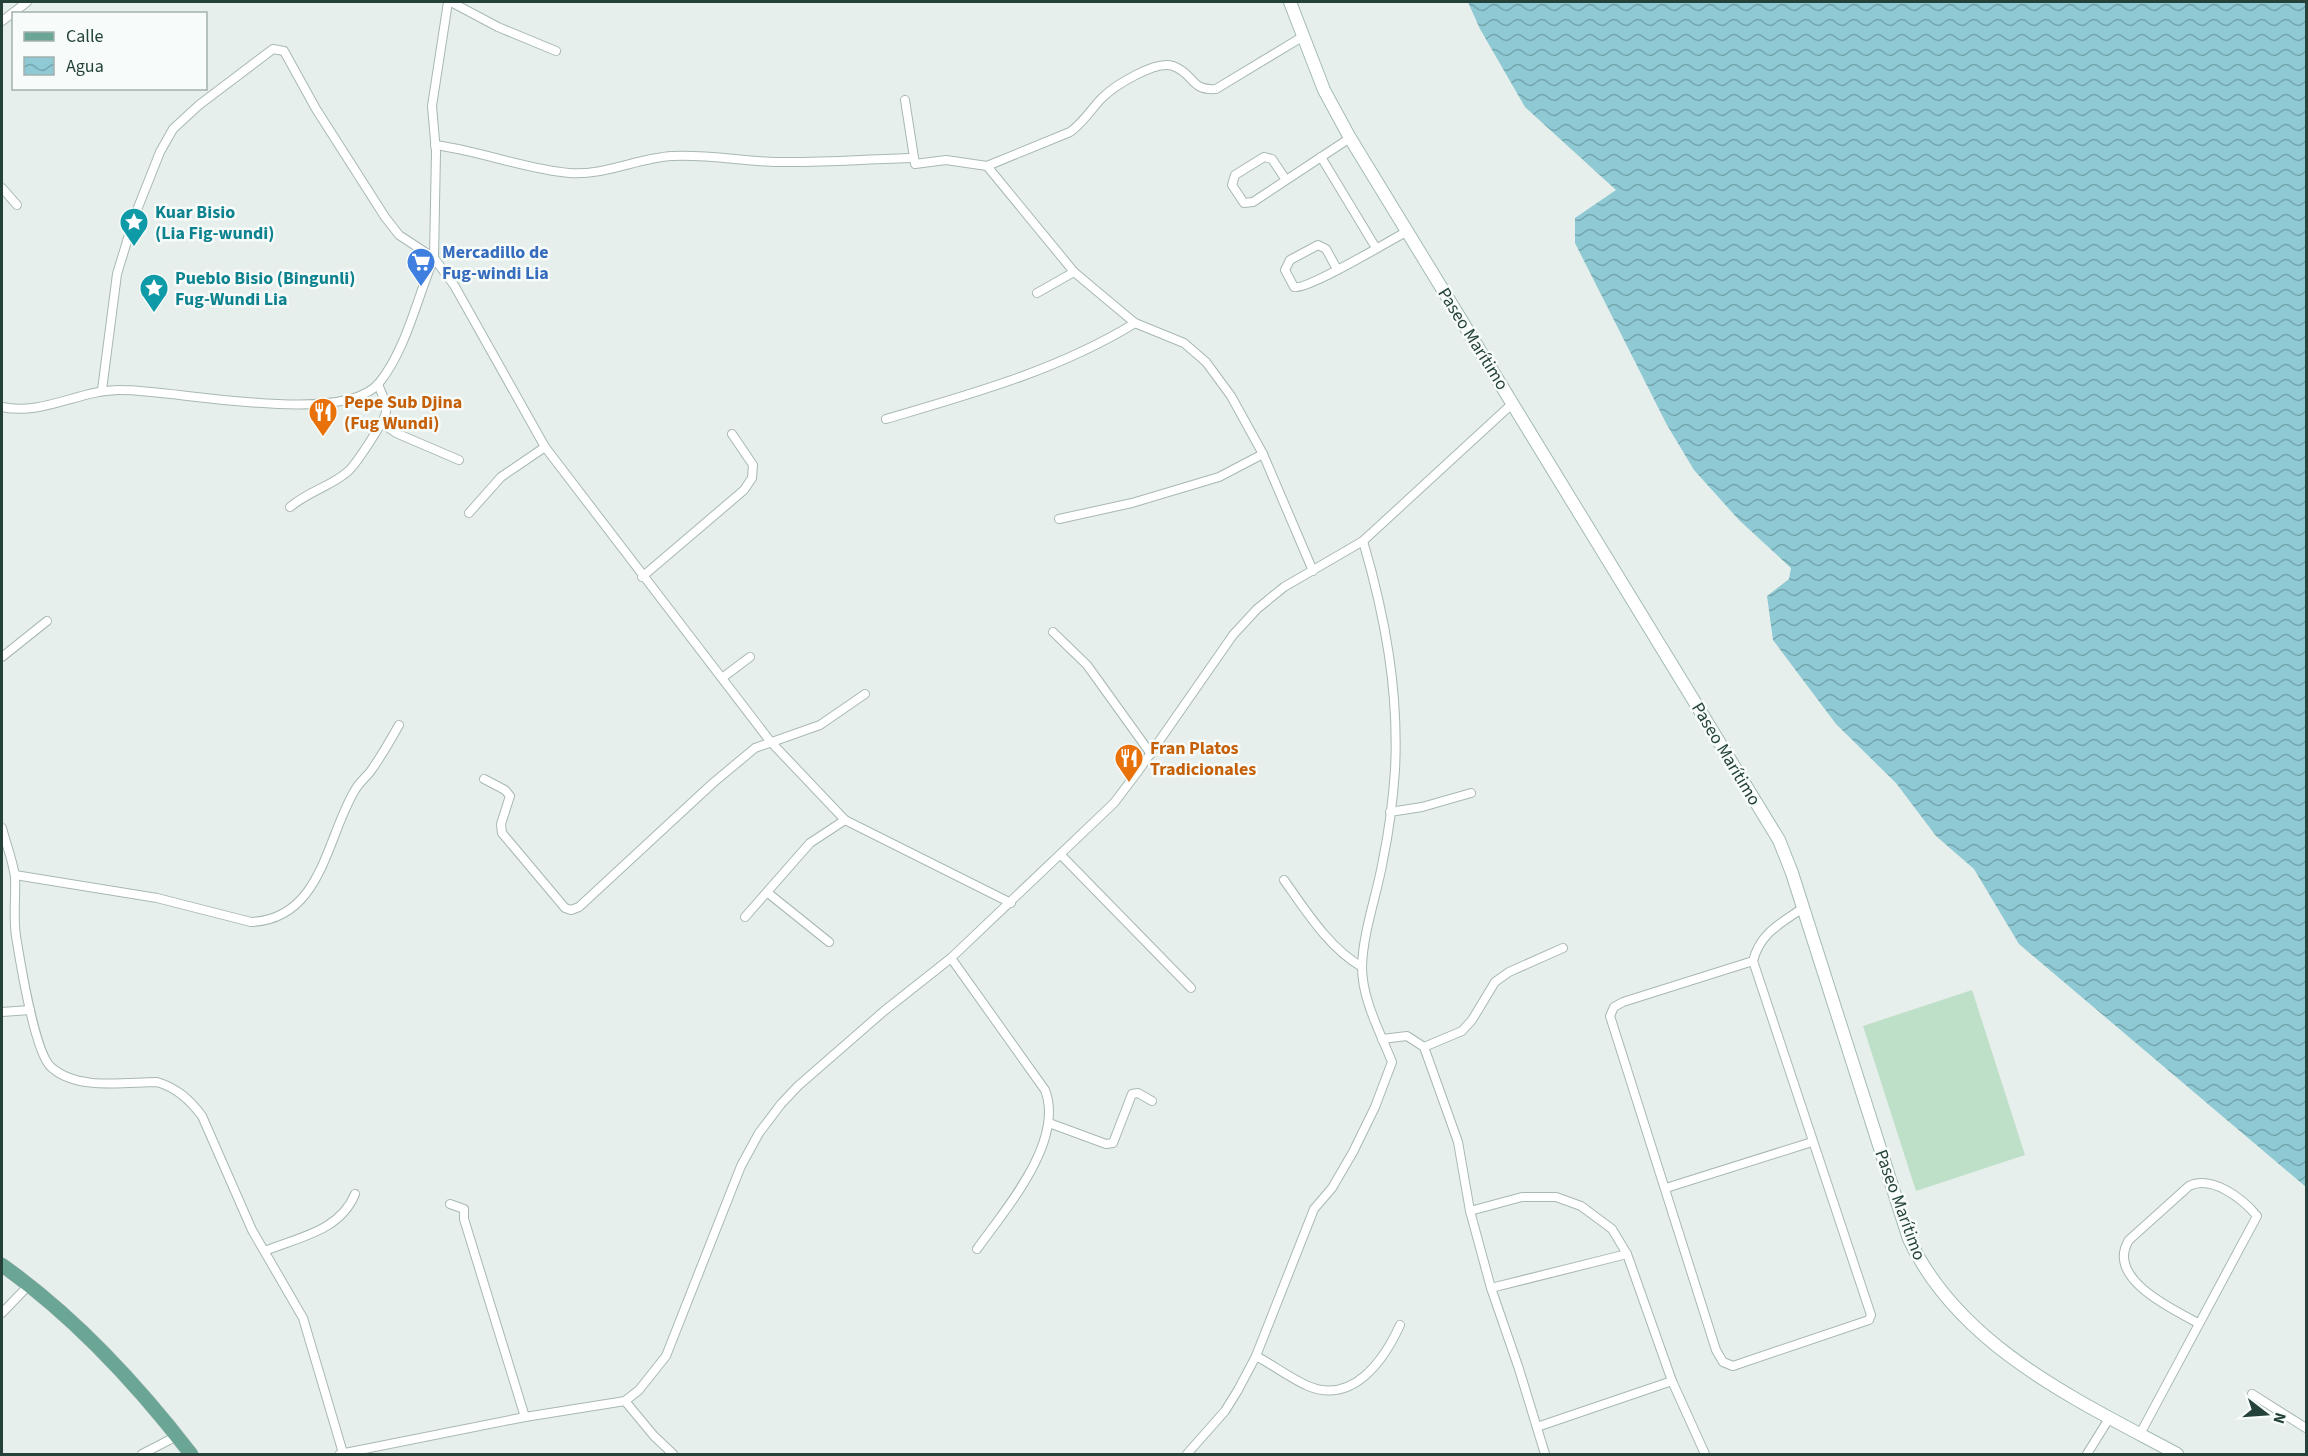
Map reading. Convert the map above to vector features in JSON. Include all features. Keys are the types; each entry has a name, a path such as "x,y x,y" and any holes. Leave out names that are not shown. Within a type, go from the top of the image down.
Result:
{"main road":[{"name":"Paseo Marítimo","path":"1290,2 1324,90 1350,138 1779,840 1909,1239 1927,1273 1965,1318 2014,1358 2110,1418 2177,1455"},
{"path":"2,1265 72,1322 128,1377 191,1455"}],"street":[{"path":"14,12 27,2"},
{"path":"2,407 29,409 102,390 317,405 359,398 378,384 398,353 434,258 435,145 432,106 449,2 498,27 556,51"},
{"path":"987,166 1070,132 1082,124 1102,98 1122,83 1156,66 1172,65 1185,72 1195,85 1204,90 1216,89 1302,37"},
{"path":"102,390 117,274 135,215 160,152 173,129 199,105 273,49 284,51 316,109 399,235 434,258 454,285 545,447 642,577 770,741 845,819 874,836 1011,903"},
{"path":"905,100 915,164 946,160 980,163 987,166 1074,272 1135,323 1184,343 1206,362 1231,396 1263,454 1313,571"},
{"path":"1286,180 1272,159 1264,157 1235,175 1232,184 1244,203 1248,204 1286,180 1350,138"},
{"path":"435,145 470,150 535,169 572,174 675,156 778,162 913,158"},
{"path":"1321,157 1376,248"},
{"path":"2,188 17,205"},
{"path":"1337,269 1326,249 1318,245 1290,260 1285,270 1297,288 1337,269 1406,231"},
{"path":"1037,293 1074,272"},
{"path":"886,419 1040,370 1118,334 1135,323"},
{"path":"290,507 308,492 346,474 383,424 387,410 378,384"},
{"path":"2,828 15,875 16,935 30,1010 45,1058 50,1067 59,1072 97,1083 157,1082 179,1092 192,1103 209,1126 242,1208 308,1331 342,1454 525,1417 625,1401 639,1390 666,1356 741,1166 770,1118 798,1086 951,958 1114,803 1241,627 1257,609 1284,587 1363,541 1513,403"},
{"path":"383,424 396,433 459,460"},
{"path":"642,577 744,490 752,478 753,465 732,434"},
{"path":"469,513 501,477 545,447"},
{"path":"1059,519 1132,503 1219,477 1263,454"},
{"path":"1188,1455 1225,1411 1256,1356 1314,1209 1332,1188 1353,1152 1392,1062 1370,1007 1362,967 1371,909 1383,860 1395,769 1392,667 1380,599 1363,541"},
{"path":"2,657 47,621"},
{"path":"1053,632 1086,665 1151,754"},
{"path":"722,678 750,657"},
{"path":"484,779 506,790 510,796 501,824 502,832 546,889 565,908 571,910 579,908 595,894 712,783 755,748 820,725 865,694"},
{"path":"15,875 157,898 251,922 264,921 282,915 303,898 316,880 356,789 399,725"},
{"path":"1390,812 1422,807 1471,793"},
{"path":"745,917 810,843 845,819"},
{"path":"1061,855 1191,988"},
{"path":"1284,880 1312,919 1346,958 1362,967"},
{"path":"768,893 829,942"},
{"path":"1753,961 1623,1002 1614,1007 1610,1016 1716,1350 1723,1362 1733,1366 1869,1320 1871,1315 1753,961 1756,947 1769,930 1803,908"},
{"path":"1424,1047 1462,1031 1472,1020 1495,982 1509,972 1563,948"},
{"path":"951,958 1045,1090 1050,1102 1049,1123 1027,1176 977,1249"},
{"path":"2,1012 30,1010"},
{"path":"1382,1039 1407,1036 1424,1047 1458,1142 1470,1211 1491,1288 1545,1455"},
{"path":"1049,1123 1106,1144 1113,1143 1132,1094 1138,1093 1152,1101"},
{"path":"1666,1188 1812,1142"},
{"path":"2140,1434 2257,1216 2235,1197 2209,1182 2199,1182 2189,1186 2129,1240 2123,1250 2124,1266 2140,1287 2167,1307 2198,1323"},
{"path":"265,1251 333,1225 349,1210 355,1194"},
{"path":"1470,1211 1522,1197 1556,1197 1581,1206 1612,1229 1627,1254 1672,1381 1705,1455"},
{"path":"450,1204 464,1209 464,1219 525,1417"},
{"path":"1491,1288 1627,1254"},
{"path":"2,1312 29,1285"},
{"path":"1256,1356 1308,1386 1325,1391 1345,1389 1372,1370 1389,1349 1400,1325"},
{"path":"1537,1427 1672,1381"},
{"path":"2252,1394 2307,1428"},
{"path":"625,1401 673,1455"},
{"path":"2087,1455 2110,1418"},
{"path":"142,1455 177,1436"}],"green space":[{"path":"1972,990 2025,1155 1916,1191 1863,1026"}],"water":[{"path":"1468,2 2306,2 2306,1187 2019,944 1974,869 1936,836 1896,783 1836,724 1773,640 1767,596 1789,579 1791,568 1739,520 1694,470 1667,425 1575,243 1575,218 1616,190 1525,107 1480,29"}],"place":[{"name":"Kuar Bisio (Lia Fig-wundi)","path":"134,248"},
{"name":"Mercadillo de Fug-windi Lia","path":"421,288"},
{"name":"Pueblo Bisio (Bingunli) Fug-Wundi Lia","path":"154,314"},
{"name":"Pepe Sub Djina (Fug Wundi)","path":"323,438"},
{"name":"Fran Platos Tradicionales","path":"1129,784"}]}
